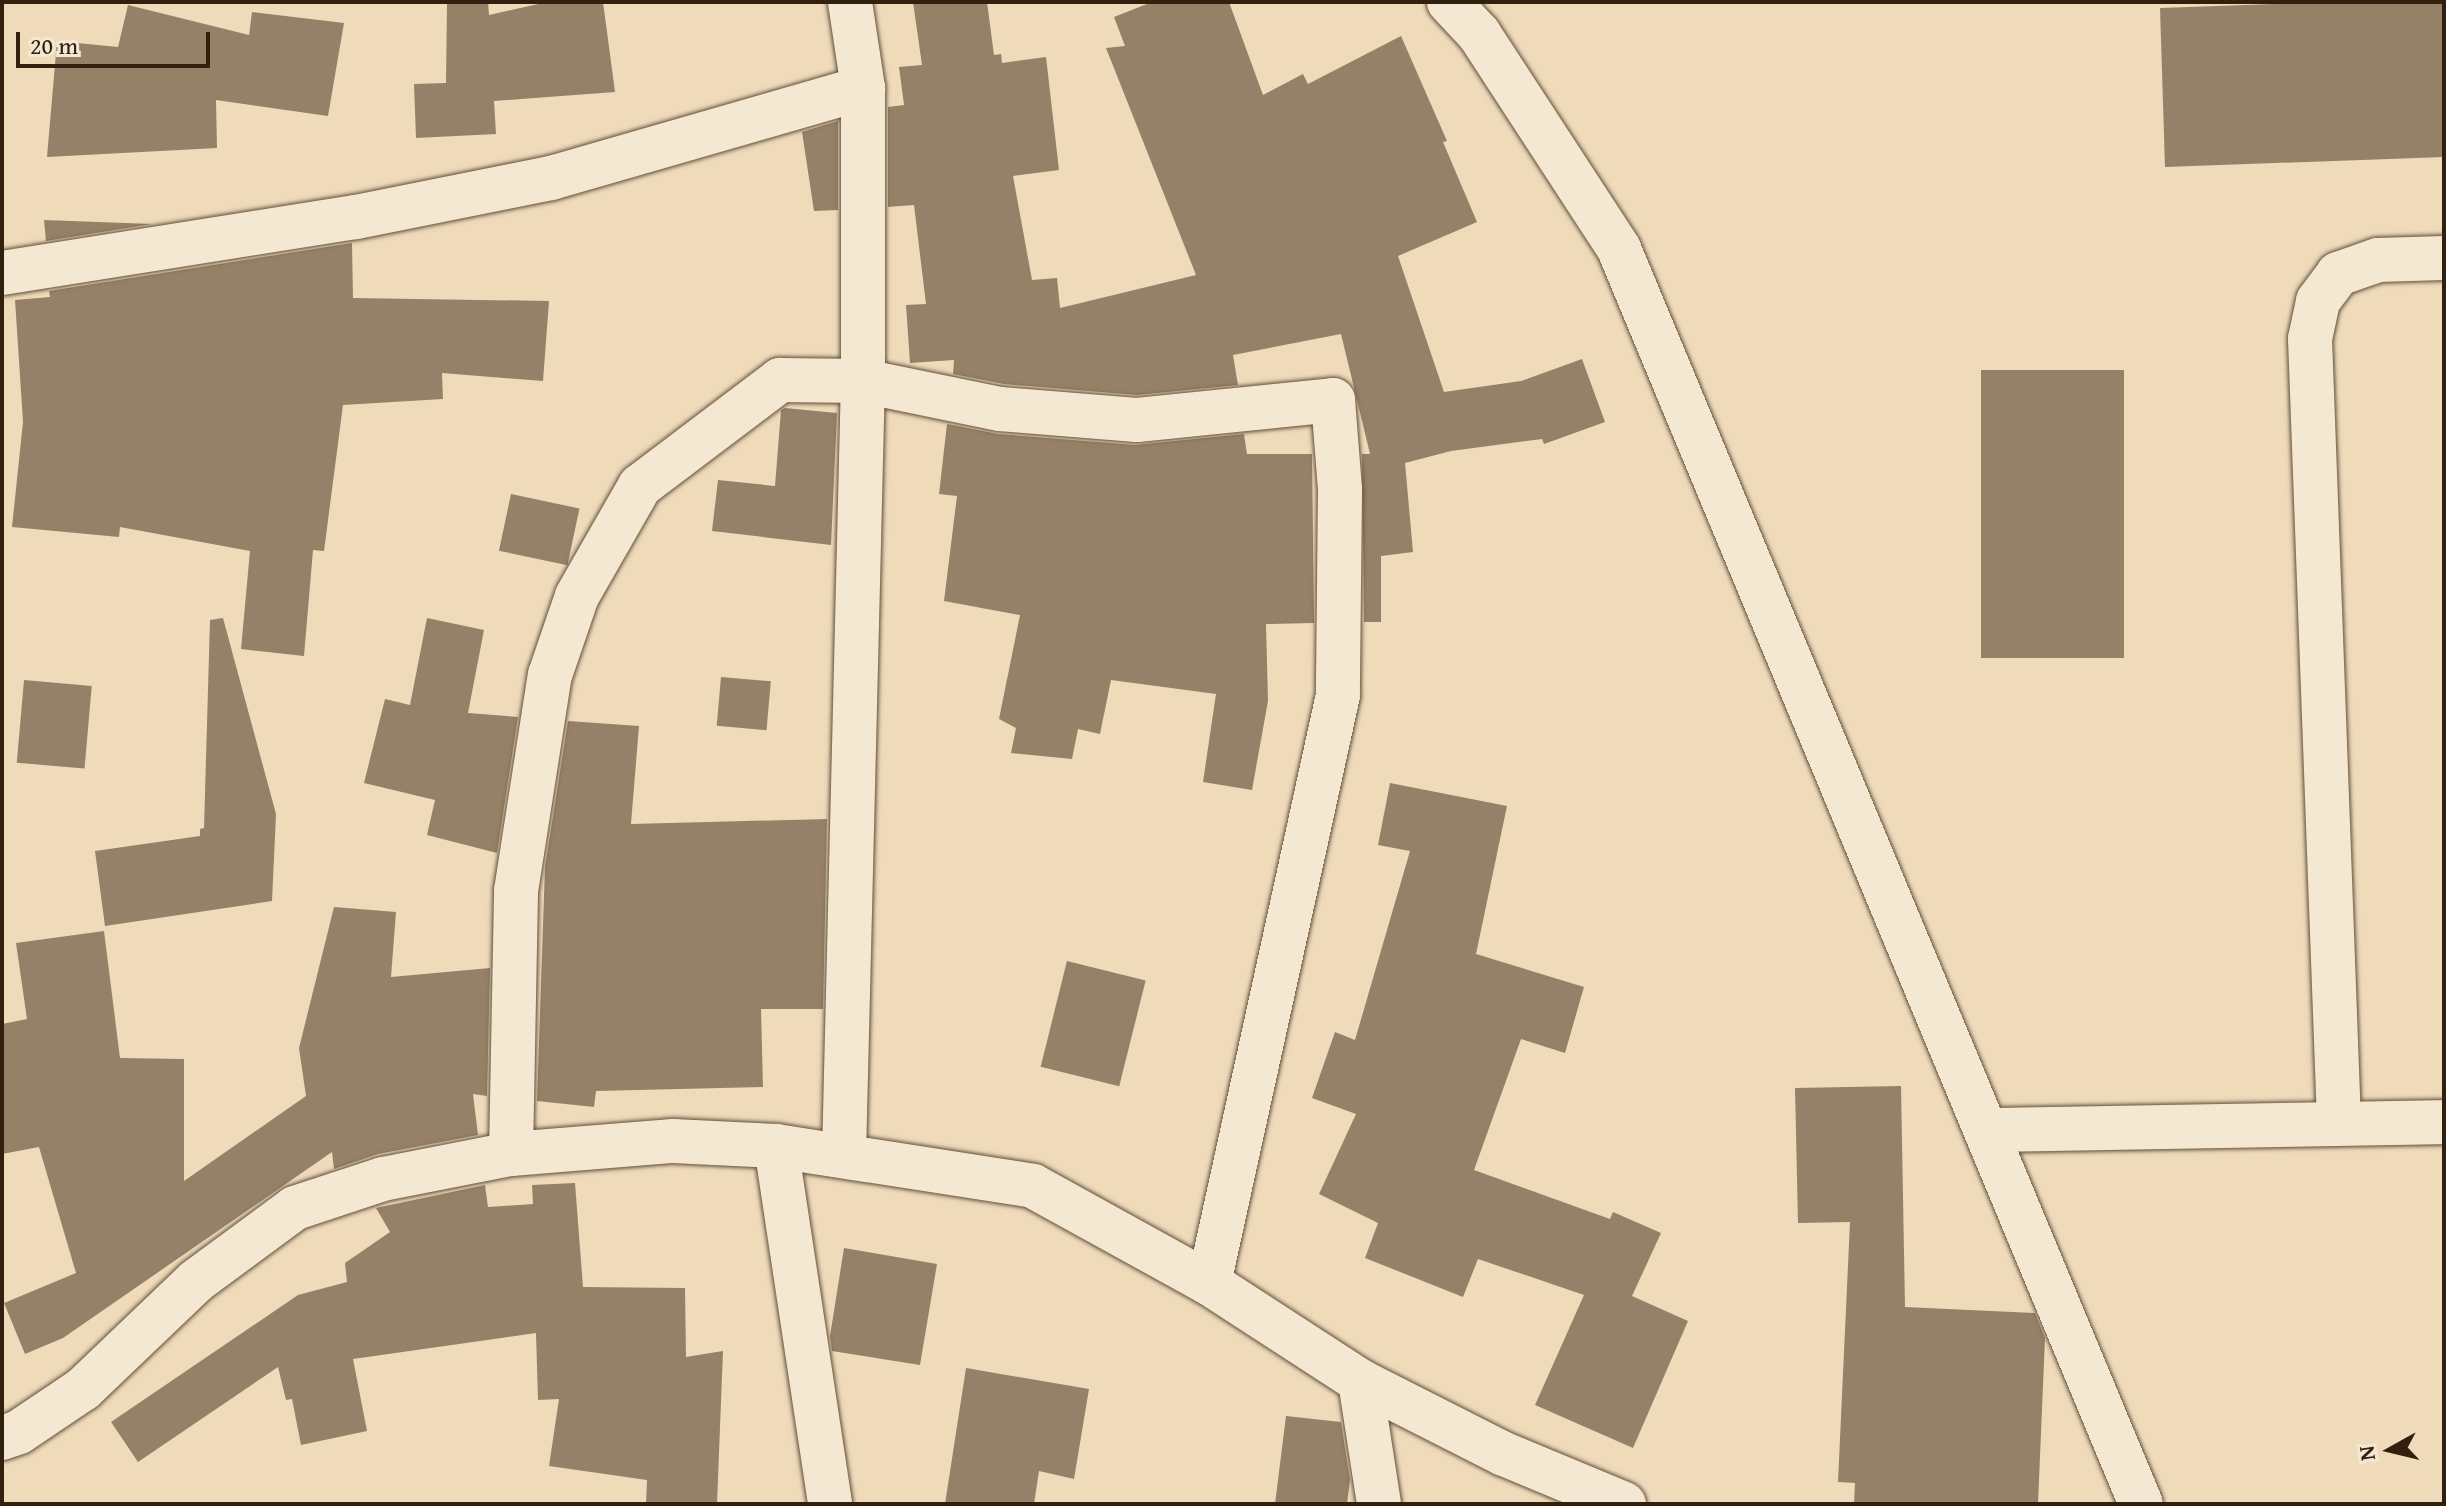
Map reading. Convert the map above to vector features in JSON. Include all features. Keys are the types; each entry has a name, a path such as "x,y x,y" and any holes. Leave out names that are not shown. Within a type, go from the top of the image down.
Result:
{"street":[{"path":"844,1156 863,381 863,88 850,2"},
{"path":"1449,2 1479,34 1619,249 2141,1504"},
{"path":"2,273 356,217 551,178 863,88"},
{"path":"2339,1122 2310,339 2318,301 2338,274 2378,260 2444,258"},
{"path":"511,1154 516,891 550,675 577,596 640,486 780,380 863,381 1000,409 1137,420 1333,400 1340,489 1338,695 1209,1283"},
{"path":"1987,1130 2444,1122"},
{"path":"2,1438 19,1432 83,1389 196,1281 295,1208 383,1179 511,1154 673,1141 776,1146 1033,1186 1209,1283 1360,1381 1504,1454 1624,1504"},
{"path":"776,1146 830,1504"},
{"path":"1360,1381 1379,1504"}],"building":[{"path":"447,2 488,2 489,15 547,2 603,2 615,92 494,101 496,134 416,138 414,84 446,83"},
{"path":"913,2 987,2 994,55 1001,54 1002,63 1046,57 1059,170 1013,176 1032,280 1057,278 1060,308 1196,275 1106,48 1125,46 1114,17 1152,2 1229,2 1263,95 1303,74 1308,84 1401,36 1447,141 1443,142 1477,222 1398,256 1444,392 1521,381 1582,359 1605,422 1544,444 1542,439 1451,451 1405,463 1413,552 1381,556 1381,622 1364,622 1362,454 1370,454 1341,334 1233,355 1238,385 1137,395 1004,384 953,374 954,360 910,363 906,305 926,304 914,205 888,207 888,107 904,105 899,67 922,65"},
{"path":"2330,2 2444,2 2444,157 2165,167 2160,8"},
{"path":"128,5 249,35 252,12 344,23 328,116 216,100 217,148 47,157 57,41 118,47"},
{"path":"838,121 838,210 814,211 802,132"},
{"path":"44,220 152,224 46,241"},
{"path":"352,243 353,298 549,301 543,381 442,373 443,399 343,405 324,551 313,550 304,656 241,649 250,551 120,527 119,537 12,527 23,422 15,300 50,297 49,291"},
{"path":"1981,370 2124,370 2124,658 1981,658"},
{"path":"781,410 837,413 831,545 712,531 718,480 775,486"},
{"path":"947,424 998,434 1135,445 1244,434 1247,454 1312,454 1314,623 1266,624 1268,701 1252,790 1203,782 1216,694 1111,680 1100,734 1078,729 1072,759 1011,753 1016,728 999,719 1020,615 944,601 957,496 939,494"},
{"path":"511,494 579,509 567,565 499,551"},
{"path":"223,618 276,814 272,901 105,926 95,851 200,836 200,829 204,828 210,620"},
{"path":"427,618 484,630 468,713 518,717 497,853 427,835 435,800 364,783 385,699 410,705"},
{"path":"721,677 771,681 767,730 717,726"},
{"path":"24,680 92,686 85,769 17,763"},
{"path":"568,721 639,726 631,824 827,819 823,1009 761,1009 763,1087 596,1091 594,1107 537,1101 545,867"},
{"path":"1390,783 1507,806 1476,954 1584,987 1565,1053 1521,1039 1474,1170 1610,1219 1613,1212 1661,1233 1632,1296 1688,1321 1633,1448 1535,1405 1584,1295 1478,1259 1463,1297 1365,1258 1378,1223 1319,1194 1356,1114 1312,1098 1335,1032 1355,1040 1410,851 1378,845"},
{"path":"334,907 396,912 391,977 490,968 487,1096 473,1094 478,1135 378,1154 334,1169 332,1152 63,1338 25,1354 4,1303 76,1273 39,1147 2,1154 2,1024 27,1019 16,943 104,931 120,1058 184,1059 184,1181 306,1096 299,1048"},
{"path":"1067,961 1146,981 1119,1086 1041,1067"},
{"path":"1901,1086 1905,1307 2035,1313 2045,1338 2038,1504 1854,1504 1855,1483 1838,1482 1850,1222 1798,1223 1795,1088"},
{"path":"575,1183 583,1287 685,1288 686,1357 723,1351 717,1504 646,1504 647,1480 549,1466 559,1399 538,1400 536,1333 353,1359 367,1431 301,1445 292,1399 286,1400 278,1367 138,1462 111,1422 298,1295 347,1282 345,1263 390,1232 376,1208 485,1185 488,1207 533,1204 532,1185"},
{"path":"844,1248 937,1264 920,1365 832,1351 830,1336"},
{"path":"966,1368 1089,1389 1074,1479 1039,1471 1034,1504 945,1504"},
{"path":"1286,1416 1341,1422 1350,1480 1347,1504 1275,1504"}]}
